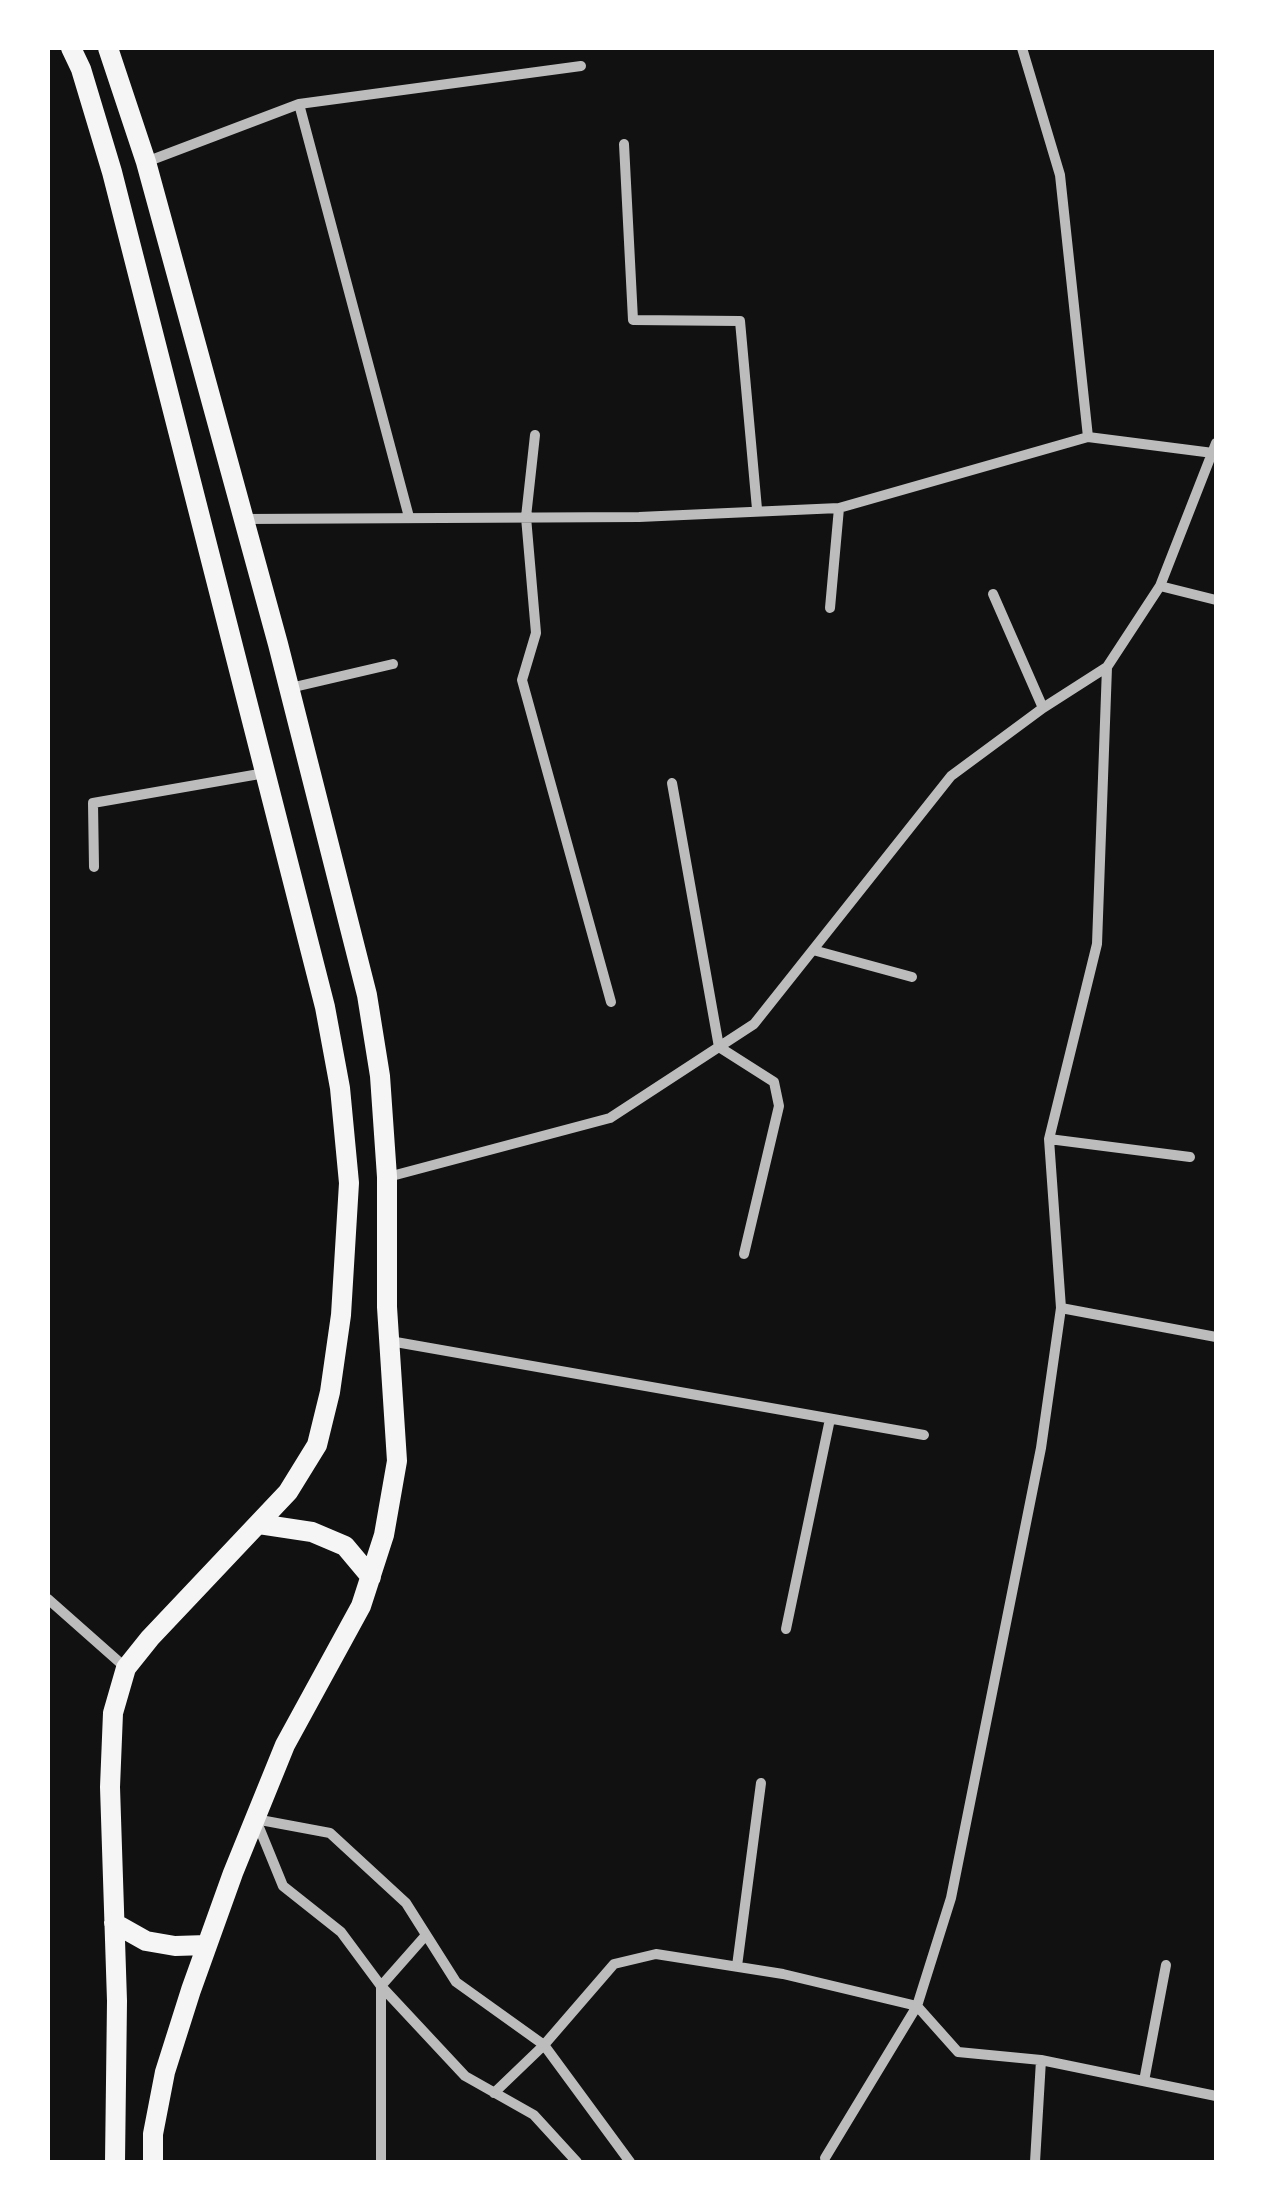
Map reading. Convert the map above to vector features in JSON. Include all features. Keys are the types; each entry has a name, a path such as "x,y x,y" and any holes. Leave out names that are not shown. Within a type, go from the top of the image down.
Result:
{"main road":[{"path":"71,48 112,172 325,1007 340,1088 349,1183 340,1315 330,1392 317,1444 288,1492 126,1668 113,1713 110,1787 115,2162"},
{"path":"108,48 146,162 289,688 367,995 380,1076 387,1177 389,1340 397,1461 384,1535 361,1606 285,1745 208,1944 165,2072 153,2134 153,2162"},
{"path":"260,1524 312,1532 345,1546 370,1577"},
{"path":"114,1923 146,1940 175,1946 208,1944"}],"street":[{"path":"1022,48 1060,175 1088,436"},
{"path":"146,162 299,104 581,66"},
{"path":"299,104 409,517"},
{"path":"624,144 633,320 740,321 757,509"},
{"path":"535,435 526,517 536,632 522,680 612,1002"},
{"path":"243,518 639,517 838,508 1088,436 1215,448 1160,586 1107,667 1043,708 951,776 754,1024 610,1118 387,1177"},
{"path":"830,608 838,508"},
{"path":"1160,586 1216,600"},
{"path":"993,594 1043,708"},
{"path":"289,688 393,664"},
{"path":"825,2158 918,2006 951,1898 1041,1448 1061,1308 1049,1139 1097,944 1107,667"},
{"path":"94,867 93,803 265,773"},
{"path":"672,783 719,1047 774,1082 779,1106 744,1254"},
{"path":"813,950 912,977"},
{"path":"1049,1139 1190,1156"},
{"path":"1061,1308 1216,1337"},
{"path":"389,1340 924,1435"},
{"path":"786,1629 830,1419"},
{"path":"48,1599 126,1668"},
{"path":"737,1966 761,1783"},
{"path":"255,1819 330,1834 406,1903 456,1982 544,2045 630,2162"},
{"path":"255,1819 283,1886 341,1932 381,1986 465,2076 534,2115 577,2162"},
{"path":"381,2162 381,1986 426,1934"},
{"path":"494,2093 544,2045 614,1964 656,1954 783,1974 918,2006 958,2052 1041,2060 1216,2096"},
{"path":"1144,2081 1166,1964"},
{"path":"1035,2162 1041,2060"}]}
